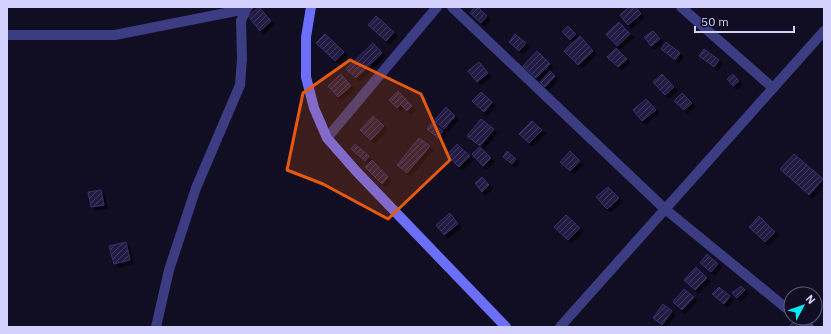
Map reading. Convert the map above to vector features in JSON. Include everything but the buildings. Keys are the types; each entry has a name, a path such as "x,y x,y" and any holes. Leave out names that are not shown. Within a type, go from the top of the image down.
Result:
{"main road":[{"path":"311,7 306,37 306,77 314,108 327,138 356,171 506,327"}],"street":[{"path":"327,138 437,7"},
{"path":"452,7 665,209 783,305"},
{"path":"681,7 773,88"},
{"path":"7,35 115,35 247,8"},
{"path":"156,327 169,270 196,188 240,85 242,59 241,21 247,8"},
{"path":"560,327 824,31"}],"highlighted area":[{"path":"350,60 421,94 450,160 388,219 323,184 287,170 303,93"}]}
